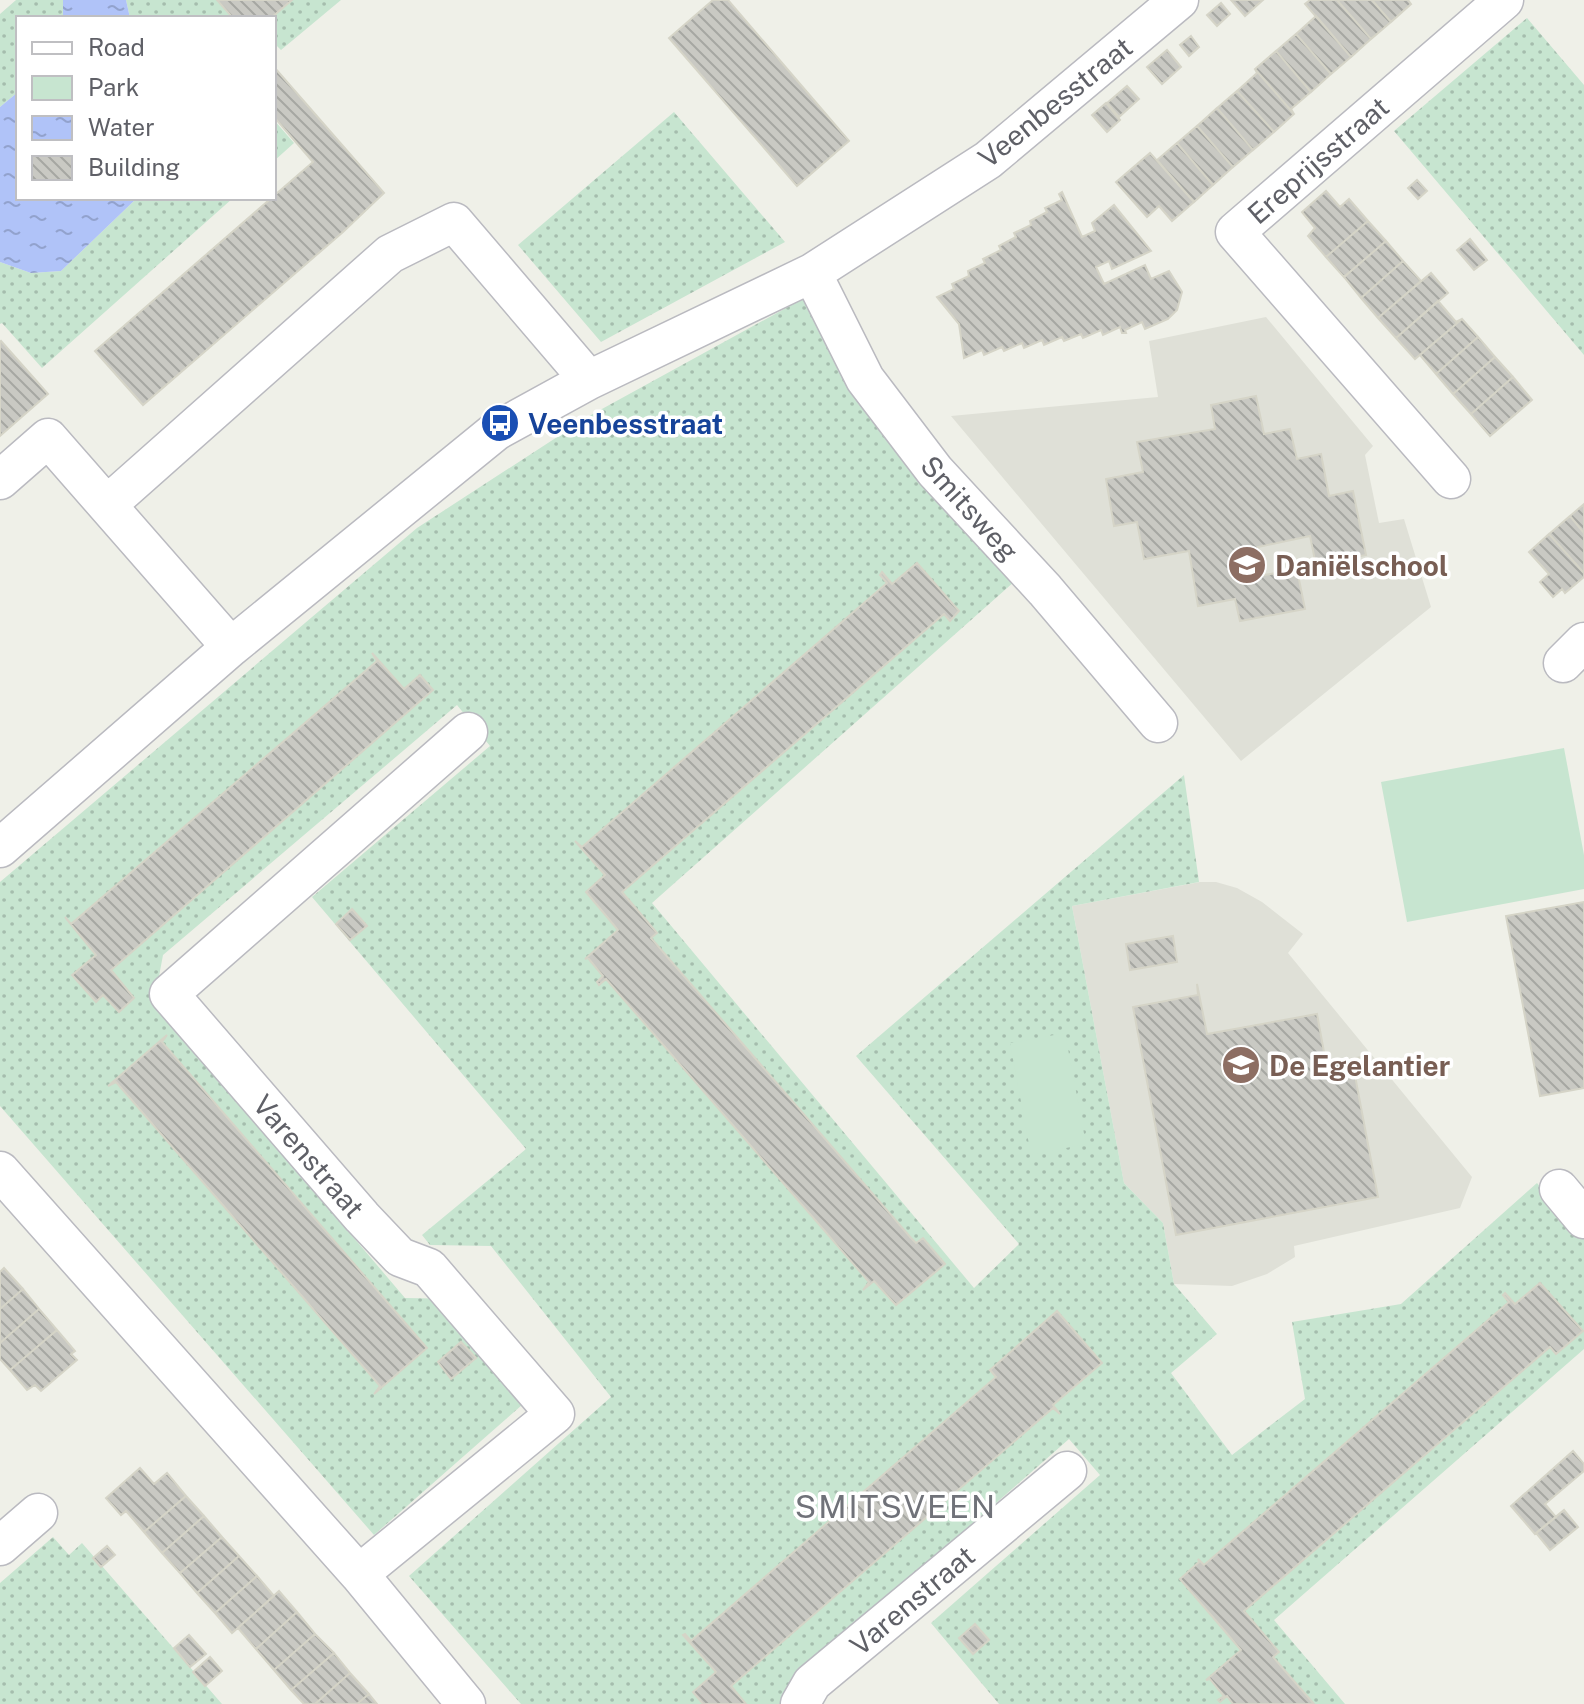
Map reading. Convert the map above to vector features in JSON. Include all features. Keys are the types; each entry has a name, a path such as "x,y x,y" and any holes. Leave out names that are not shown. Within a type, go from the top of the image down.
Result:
{"street":[{"name":"Veenbesstraat","path":"0,848 231,647 496,431 589,380 812,273 988,160 1179,0"},
{"name":"Ereprijsstraat","path":"1451,479 1235,232 1504,0"},
{"path":"107,505 390,254 454,222 589,380"},
{"name":"Smitsweg","path":"812,273 865,379 935,471 1045,590 1158,723"},
{"path":"0,480 48,438 231,647"},
{"name":"Varenstraat","path":"359,1574 555,1414 429,1268 400,1257 362,1217 169,994 468,732"},
{"path":"0,1171 359,1574 466,1704"},
{"path":"1559,1189 1584,1219"},
{"name":"Varenstraat","path":"800,1704 812,1683 1067,1471"},
{"path":"0,1546 38,1513"}],"shaded area":[{"name":"Daniëlschool","path":"1266,317 1373,446 1365,455 1379,523 1404,519 1431,607 1241,761 951,416 1158,397 1149,341"},
{"name":"De Egelantier","path":"1200,882 1216,882 1237,888 1262,902 1303,934 1288,953 1472,1177 1460,1208 1294,1246 1295,1257 1267,1274 1232,1286 1174,1284 1163,1223 1124,1183 1072,906"}],"green space":[{"path":"16,0 63,0 63,16 16,16 16,94 0,107 0,14"},
{"path":"126,0 341,0 281,50 276,45 276,16 130,16"},
{"path":"1527,18 1584,85 1584,355 1394,131"},
{"path":"674,112 785,242 601,342 518,245"},
{"path":"276,122 294,143 276,159"},
{"path":"135,200 231,200 42,368 0,324 0,262 31,273 61,271"},
{"path":"806,297 1015,581 652,903 974,1288 1019,1244 856,1056 1184,775 1199,882 1072,906 1124,1183 1163,1223 1174,1284 1217,1334 1171,1373 1232,1455 1305,1399 1292,1322 1401,1304 1537,1183 1584,1237 1584,1349 1274,1620 1345,1704 999,1704 931,1623 1100,1475 1069,1439 794,1680 788,1704 521,1704 409,1576 611,1397 491,1246 430,1245 422,1235 526,1149 312,897 490,746 457,705 163,955 157,987 166,1017 405,1298 465,1299 538,1391 374,1535 0,1106 0,882 417,528 591,415"},
{"path":"1564,748 1584,855 1584,889 1407,922 1381,782"},
{"path":"1065,1033 1086,1144 1031,1155 1010,1043"},
{"path":"53,1537 69,1555 82,1543 222,1704 0,1704 0,1583"}],"water":[{"path":"63,0 126,0 130,16 63,16"},
{"path":"16,94 16,200 135,200 61,271 31,273 0,262 0,107"}],"building":[{"path":"217,0 292,0 273,16 231,16"},
{"path":"713,0 728,0 849,141 797,186 669,38"},
{"path":"1231,0 1263,0 1245,16"},
{"path":"1310,0 1337,0 1371,39 1351,57 1305,4"},
{"path":"1337,0 1372,0 1391,22 1371,39"},
{"path":"1372,0 1408,0 1411,4 1391,22"},
{"path":"1221,3 1230,14 1217,26 1207,15"},
{"path":"1316,16 1351,57 1331,74 1296,34"},
{"path":"1296,34 1331,74 1311,92 1276,51"},
{"path":"1191,36 1199,47 1189,56 1180,45"},
{"path":"1167,50 1181,67 1162,84 1147,67"},
{"path":"1276,51 1311,92 1291,109 1294,114 1255,69"},
{"path":"276,69 384,193 143,405 95,351 269,200 276,200 276,194 313,162 276,119"},
{"path":"1255,69 1294,114 1274,132 1237,91 1257,73"},
{"path":"1127,86 1139,99 1119,117 1107,103"},
{"path":"1237,91 1274,132 1253,150 1217,108"},
{"path":"1106,103 1120,120 1107,132 1092,115"},
{"path":"1217,108 1253,150 1233,167 1197,126"},
{"path":"1197,126 1233,167 1213,185 1177,143"},
{"path":"1177,143 1213,185 1194,202 1157,160"},
{"path":"1150,153 1194,202 1172,221 1159,206 1147,217 1116,182"},
{"path":"1417,180 1427,191 1418,199 1408,188"},
{"path":"1326,191 1340,207 1349,199 1368,221 1326,257 1308,236 1315,228 1302,212"},
{"path":"1062,192 1082,237 1095,231 1092,223 1114,205 1151,251 1112,269 1109,261 1096,267 1104,284 1145,265 1151,279 1169,271 1182,292 1177,310 1168,319 1145,329 1142,322 1125,330 1126,333 1122,333 1120,327 1103,335 1101,330 1083,338 1081,334 1064,341 1062,337 1044,345 1042,340 1024,348 1022,343 984,355 982,350 964,358 959,324 937,297 954,289 952,284 969,276 968,271 1001,250 999,246 1016,237 1014,233 1047,212 1045,208 1062,200 1059,194"},
{"path":"1368,221 1386,241 1344,277 1326,257"},
{"path":"1470,239 1487,260 1474,270 1457,250"},
{"path":"1386,241 1403,261 1361,298 1344,277"},
{"path":"1403,261 1421,281 1378,318 1361,298"},
{"path":"1431,273 1448,293 1396,338 1378,318"},
{"path":"1438,301 1456,322 1462,319 1415,359 1396,338"},
{"path":"1462,319 1478,337 1436,374 1420,355"},
{"path":"1478,337 1495,357 1453,394 1436,374"},
{"path":"0,342 48,394 0,436"},
{"path":"1495,357 1513,377 1471,414 1453,394"},
{"path":"1513,377 1532,400 1490,436 1471,414"},
{"path":"1256,396 1264,434 1290,429 1297,459 1321,454 1329,496 1353,491 1366,555 1316,565 1310,536 1258,547 1264,575 1297,570 1305,609 1240,621 1235,599 1198,606 1189,551 1144,559 1137,522 1114,526 1106,479 1143,472 1137,442 1215,429 1211,405"},
{"path":"1584,504 1584,533 1570,516"},
{"path":"1570,516 1584,533 1584,573 1549,534"},
{"path":"1549,534 1584,573 1584,577 1565,593 1562,589 1553,597 1540,582 1549,574 1529,552"},
{"path":"917,563 959,611 950,621 944,614 622,892 657,933 651,938 911,1238 916,1243 923,1238 945,1264 896,1305 874,1281 863,1290 869,1282 606,979 599,985 597,982 603,976 588,958 585,959 618,930 586,892 605,875 575,841 582,847 887,583 880,575 882,572 892,584"},
{"path":"372,653 404,689 420,675 433,690 111,970 134,998 119,1012 103,995 96,1002 72,975 96,955 65,917 71,924 377,661"},
{"path":"1584,902 1584,1088 1540,1096 1506,916"},
{"path":"352,909 367,926 350,940 336,924"},
{"path":"1173,936 1177,962 1130,970 1126,944"},
{"path":"1197,984 1207,1034 1317,1014 1326,1063 1362,1057 1352,1060 1378,1197 1176,1235 1133,1007 1198,995"},
{"path":"167,1035 162,1042 427,1348 374,1394 380,1386 116,1082 108,1086"},
{"path":"4,1268 23,1289 0,1309 0,1272"},
{"path":"1540,1283 1583,1331 1556,1354 1550,1347 1244,1611 1279,1652 1273,1657 1314,1704 1233,1704 1227,1696 1220,1702 1218,1700 1224,1696 1210,1679 1206,1680 1241,1650 1180,1579 1199,1562 1198,1559 1204,1565 1509,1302 1503,1295 1505,1293 1515,1304"},
{"path":"23,1289 39,1309 0,1343 0,1309"},
{"path":"39,1309 57,1330 10,1370 0,1359 0,1343"},
{"path":"1057,1311 1102,1363 1053,1405 1060,1414 1053,1408 731,1686 746,1704 703,1704 693,1692 716,1672 683,1635 691,1641 996,1377 990,1370"},
{"path":"57,1330 75,1351 71,1354 77,1360 41,1391 35,1385 27,1390 10,1370"},
{"path":"461,1342 476,1358 451,1379 438,1362"},
{"path":"1573,1451 1584,1464 1584,1471 1545,1504 1556,1517 1535,1534 1511,1506"},
{"path":"140,1468 154,1484 167,1473 186,1496 144,1532 126,1511 121,1515 106,1498"},
{"path":"186,1496 204,1516 162,1553 144,1532"},
{"path":"1564,1510 1578,1527 1550,1550 1536,1533"},
{"path":"204,1516 222,1537 180,1573 162,1553"},
{"path":"222,1537 239,1556 197,1593 180,1573"},
{"path":"107,1546 115,1555 101,1567 93,1558"},
{"path":"239,1556 257,1576 215,1613 197,1593"},
{"path":"257,1576 274,1596 232,1633 215,1613"},
{"path":"279,1591 297,1612 256,1649 238,1628"},
{"path":"297,1612 315,1634 274,1670 256,1649"},
{"path":"975,1624 989,1640 973,1654 959,1638"},
{"path":"315,1634 334,1653 291,1690 274,1670"},
{"path":"189,1635 206,1654 190,1667 174,1648"},
{"path":"334,1653 350,1673 315,1704 304,1704 291,1690"},
{"path":"210,1657 222,1671 205,1686 193,1672"},
{"path":"350,1673 369,1694 357,1704 315,1704"},
{"path":"369,1694 377,1704 357,1704"}],"place":[{"name":"Veenbesstraat","path":"500,423"},
{"name":"Daniëlschool","path":"1247,565"},
{"name":"De Egelantier","path":"1241,1065"}],"district":[{"name":"SMITSVEEN","path":"896,1506"}]}
